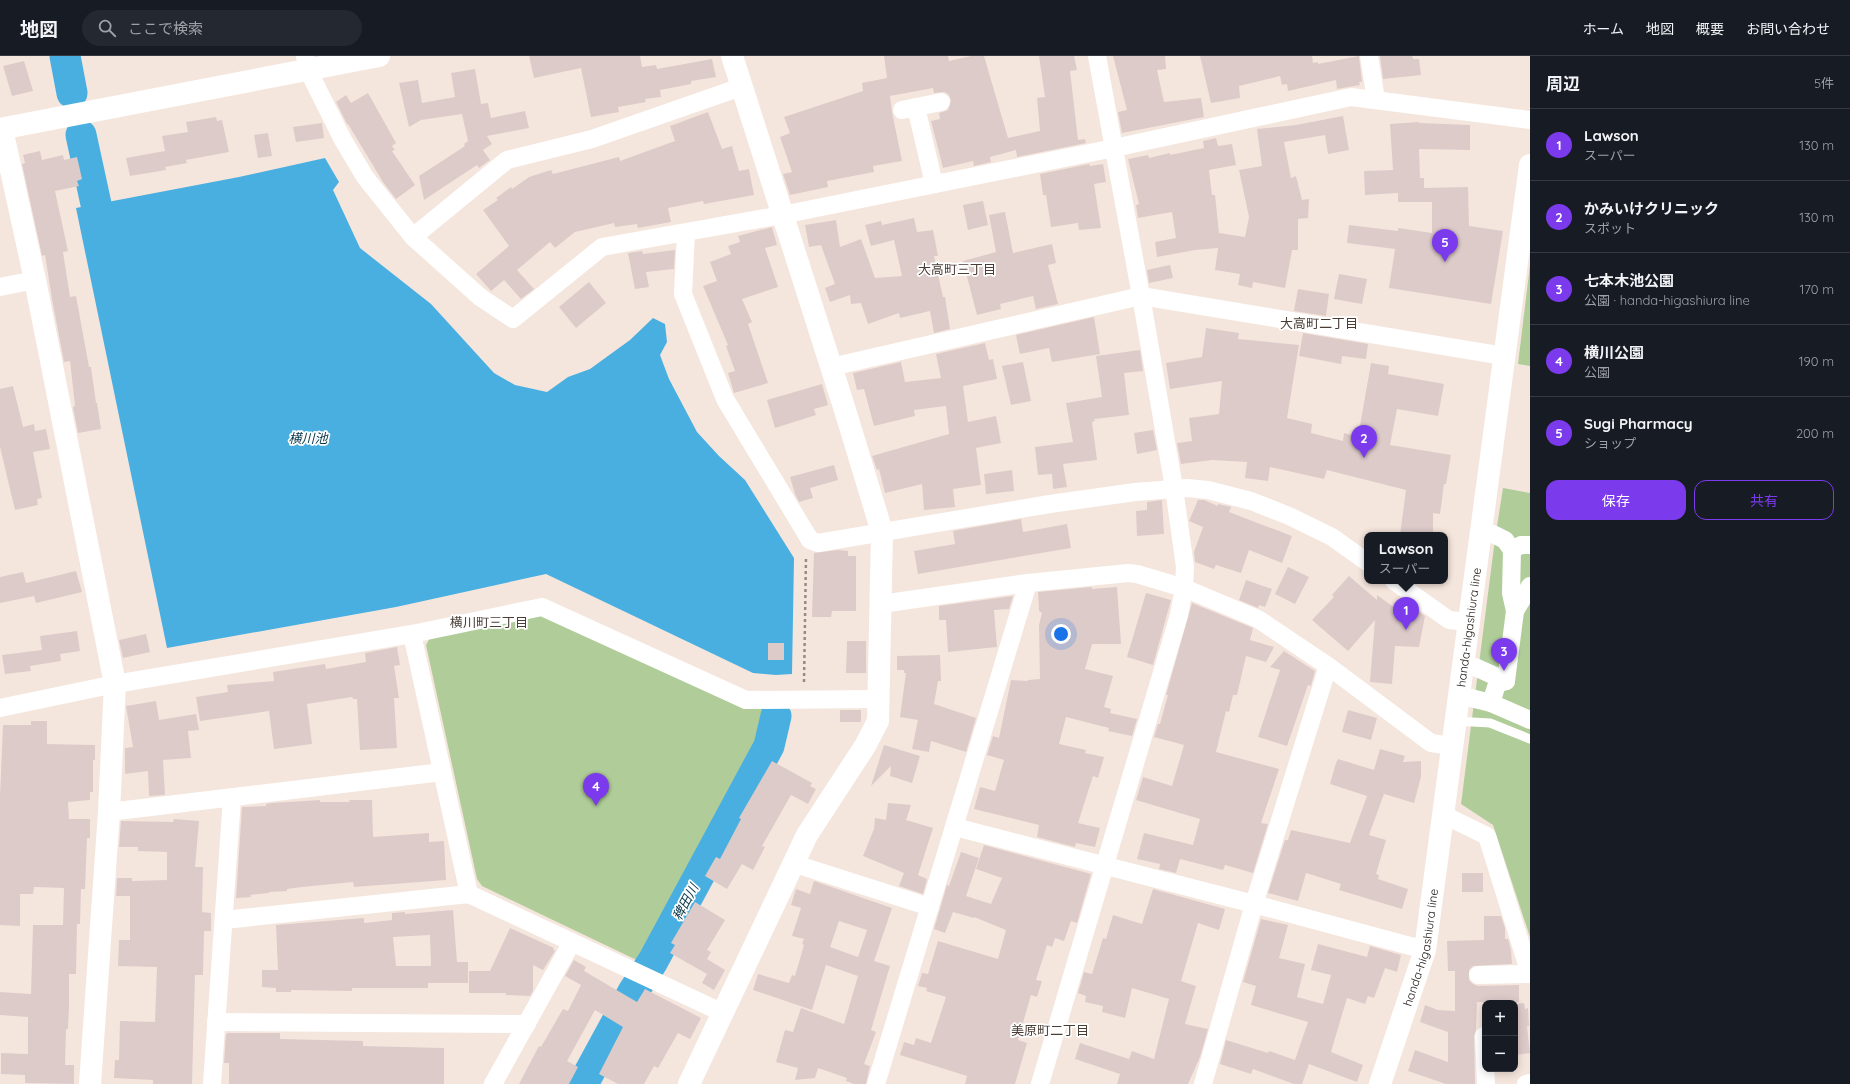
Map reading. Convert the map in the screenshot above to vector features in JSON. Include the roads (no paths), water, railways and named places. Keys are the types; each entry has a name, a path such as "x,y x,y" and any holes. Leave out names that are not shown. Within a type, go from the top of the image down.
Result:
{"street":[{"path":"90,1084 109,812 115,684 35,280 1,126 306,63 379,56"},
{"path":"689,1084 792,863 807,835 865,746 878,721 879,699 882,532 732,56"},
{"path":"1040,1084 1106,866 1179,615 1184,588 1185,567 1174,488 1142,296 1097,56"},
{"path":"1369,56 1376,100"},
{"path":"306,63 343,140 365,176 413,237 480,297 513,319 602,247 782,215 1114,148 1351,97 1530,120"},
{"path":"413,237 507,160 592,139 741,87"},
{"path":"934,184 909,109 941,102"},
{"name":"handa-higashiura line","path":"1380,1084 1425,950 1530,164"},
{"path":"686,233 683,294 725,399 810,540 818,542 1050,504 1174,488 1208,490 1251,501 1289,516 1332,537 1364,560"},
{"path":"0,287 35,280"},
{"path":"831,367 1142,296 1504,356"},
{"path":"1492,534 1505,540 1512,550 1511,594 1515,611 1506,681"},
{"path":"1512,550 1521,544 1530,545"},
{"path":"881,604 1028,583 1137,574 1184,588 1258,619 1328,666 1431,743 1452,746"},
{"path":"876,1084 1028,583"},
{"path":"1398,584 1449,620 1468,622"},
{"path":"1515,611 1530,586"},
{"path":"0,708 115,684 412,634 542,607 746,700 879,699"},
{"path":"412,634 469,894"},
{"path":"1203,1084 1254,904 1328,666"},
{"path":"1475,667 1506,681"},
{"path":"1491,704 1497,684 1506,681"},
{"path":"1471,698 1491,704 1530,720"},
{"path":"109,812 442,772"},
{"path":"212,1084 232,798"},
{"path":"1444,815 1486,836 1530,974 1478,975"},
{"path":"955,827 1254,904 1425,950"},
{"path":"792,863 930,907"},
{"path":"224,920 469,894 723,1013"},
{"path":"493,1084 572,942"},
{"path":"216,1022 527,1024"},
{"path":"1486,1072 1486,1084"},
{"path":"1526,1084 1530,1083"}],"lane":[{"path":"1455,721 1490,723 1530,740"}],"water":[{"name":"横川池","path":"325,158 339,182 333,190 360,248 431,304 494,373 515,385 547,392 568,377 590,369 630,340 653,318 665,324 667,342 660,355 669,379 697,432 719,456 745,480 794,558 792,674 776,675 753,673 546,574 396,607 167,648 76,208 239,177"}],"waterway":[{"path":"65,56 72,93"},
{"path":"81,135 96,204"},
{"name":"稗田川","path":"583,1084 633,992 653,961 769,746 776,716"}],"place":[{"name":"Sugi Pharmacy","path":"1445,262"},
{"name":"かみいけクリニック","path":"1364,458"},
{"name":"Lawson","path":"1406,630"},
{"name":"七本木池公園","path":"1504,671"},
{"name":"横川公園","path":"596,806"}],"district":[{"name":"大高町三丁目","path":"957,269"},
{"name":"大高町二丁目","path":"1319,323"},
{"name":"横川町三丁目","path":"489,622"},
{"name":"美原町二丁目","path":"1050,1030"}]}
